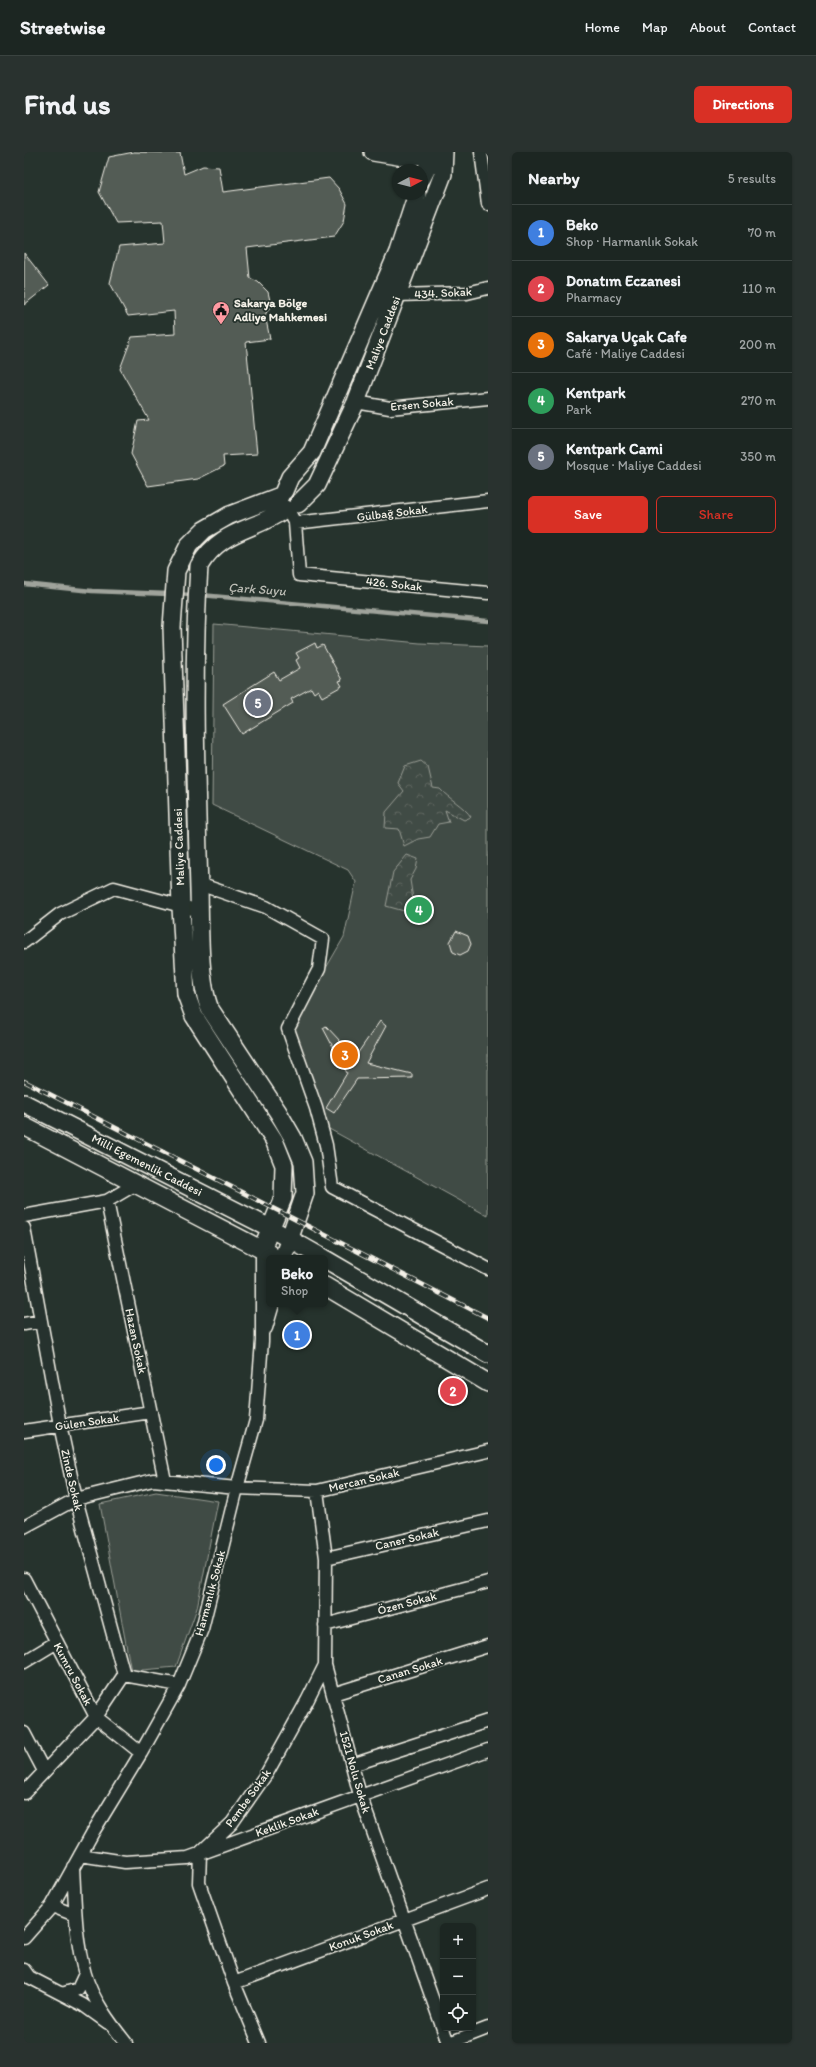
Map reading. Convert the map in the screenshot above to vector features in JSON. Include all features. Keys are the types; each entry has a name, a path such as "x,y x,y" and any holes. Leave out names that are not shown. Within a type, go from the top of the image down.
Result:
{"main road":[{"path":"373,152 410,158 427,152"},
{"path":"428,166 435,152"},
{"name":"Maliye Caddesi","path":"284,1255 305,1192 302,1162 293,1138 281,1117 244,1062 205,999 199,884 194,687 195,631 199,566 206,554 229,536 274,517 317,485 356,402 398,295 443,174 444,152"},
{"name":"Maliye Caddesi","path":"288,506 290,477 312,452 398,252 415,200"},
{"name":"Maliye Caddesi","path":"262,1249 283,1198 284,1165 280,1150 194,1016 186,994 181,907 172,627 176,572 189,545 204,530 230,515 288,506"},
{"name":"Milli Egemenlik Caddesi","path":"24,1103 290,1239"},
{"name":"Milli Egemenlik Caddesi","path":"24,1126 272,1255"},
{"path":"290,1239 317,1255"},
{"path":"328,1261 488,1354"},
{"path":"328,1288 488,1383"}],"street":[{"path":"481,152 488,204"},
{"name":"434. Sokak","path":"398,295 467,293 488,288"},
{"name":"Ersen Sokak","path":"356,402 390,408 488,398"},
{"name":"Gülbağ Sokak","path":"288,506 488,501"},
{"name":"426. Sokak","path":"288,506 299,575 488,593"},
{"path":"199,884 266,907 323,939 319,970 288,1029 319,1118 326,1145 332,1187 488,1269"},
{"path":"24,942 60,914 114,888 200,911"},
{"path":"24,1216 107,1201 136,1184"},
{"name":"Hazan Sokak","path":"107,1201 165,1481"},
{"name":"Zinde Sokak","path":"24,1228 60,1425 76,1499 124,1675"},
{"name":"Harmanlık Sokak","path":"24,1938 52,1906 73,1866 141,1753 179,1685 202,1629 237,1488 256,1420 262,1341 262,1249"},
{"name":"Harmanlık Sokak","path":"262,1341 272,1307"},
{"path":"24,1324 41,1321"},
{"name":"Gülen Sokak","path":"24,1431 150,1412"},
{"name":"Mercan Sokak","path":"24,1526 76,1499 154,1480 237,1488 317,1491 488,1451"},
{"name":"1521 Nolu Sokak","path":"317,1491 326,1558 325,1665 360,1795 403,1920 448,2043"},
{"name":"Caner Sokak","path":"326,1558 488,1521"},
{"name":"Kumru Sokak","path":"24,1579 96,1717 141,1753"},
{"name":"Özen Sokak","path":"325,1625 488,1582"},
{"path":"24,1662 57,1642"},
{"name":"Canan Sokak","path":"333,1694 488,1646"},
{"name":"Pembe Sokak","path":"200,1853 232,1823 267,1773 307,1702 325,1665"},
{"path":"24,1793 96,1717 124,1675 179,1685"},
{"path":"352,1765 488,1721"},
{"path":"24,1733 44,1771"},
{"name":"Keklik Sokak","path":"80,1855 125,1862 188,1858 488,1750"},
{"path":"200,1853 199,1883 234,1983 259,2043"},
{"path":"73,1866 75,1915 85,1974 93,1994 113,2026 126,2043"},
{"name":"Konuk Sokak","path":"234,1983 488,1889"},
{"path":"52,1906 75,1915"},
{"path":"62,1994 78,1989 85,1974"},
{"path":"26,1976 83,2005 113,2026"},
{"path":"448,2043 488,2028"}],"green space":[{"path":"214,624 420,643 488,646 488,1216 320,1124 289,1032 344,937 356,882 348,870 212,805"},
{"path":"421,761 428,767 433,788 440,789 471,817 464,820 445,810 449,822 438,824 430,837 418,839 404,846 399,829 385,828 386,812 404,791 398,783 405,766"},
{"path":"407,855 418,859 416,869 410,880 413,899 404,911 386,906 393,872"},
{"path":"156,1492 218,1501 197,1608 176,1667 131,1671 100,1504"}],"building":[{"name":"Sakarya Bölge Adliye Mahkemesi","path":"134,152 180,153 184,174 203,166 219,167 223,192 329,178 339,189 347,204 344,221 334,237 247,248 250,278 258,282 268,292 271,305 265,315 270,339 246,342 257,454 223,456 224,466 198,479 148,486 131,454 138,421 149,420 120,369 132,337 175,334 174,311 128,316 110,283 119,247 165,243 163,221 116,223 99,192 109,157"},
{"path":"24,253 49,285 24,305"},
{"path":"315,643 317,648 323,645 342,680 339,681 342,686 322,697 318,690 314,693 311,688 291,699 293,703 242,734 223,704 274,672 279,680 300,668 296,660 299,658 296,653"},
{"path":"456,931 468,936 471,944 468,951 460,955 453,952 450,942"},
{"path":"380,1021 386,1026 366,1063 412,1074 412,1078 357,1079 334,1113 326,1108 347,1073 323,1028 326,1026 355,1057"}],"waterway":[{"name":"Çark Suyu","path":"24,584 92,591 194,595"},
{"name":"Çark Suyu","path":"201,595 488,621"}],"railway":[{"path":"24,1081 488,1318"}],"place":[{"name":"Sakarya Bölge Adliye Mahkemesi","path":"221,325"},
{"name":"Kentpark Cami","path":"258,703"},
{"name":"Kentpark","path":"419,910"},
{"name":"Sakarya Uçak Cafe","path":"345,1055"},
{"name":"Beko","path":"297,1335"},
{"name":"Donatım Eczanesi","path":"453,1391"}]}
